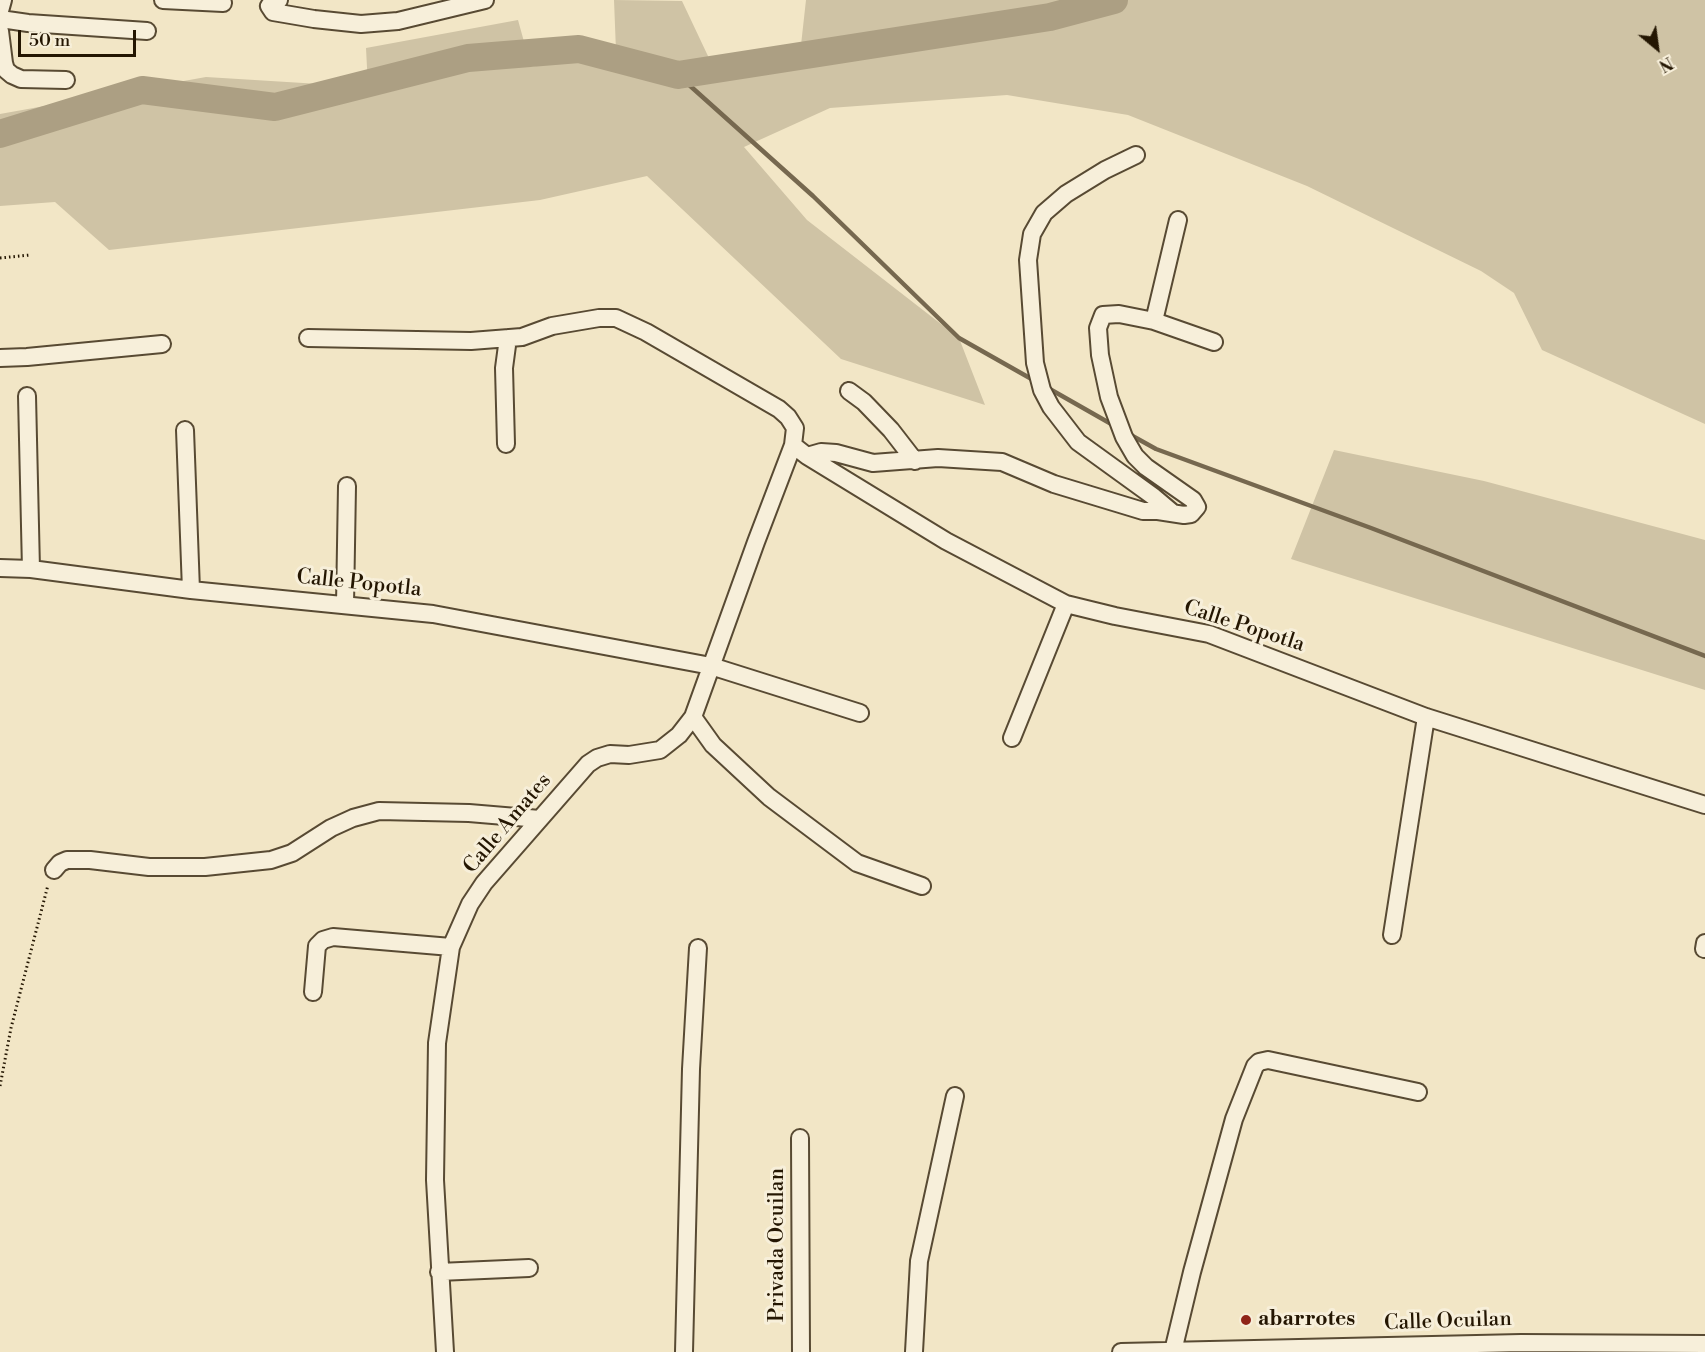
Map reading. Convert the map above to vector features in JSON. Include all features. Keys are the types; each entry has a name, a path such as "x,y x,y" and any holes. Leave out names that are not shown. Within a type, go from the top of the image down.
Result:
{"street":[{"path":"0,10 3,0"},
{"path":"163,0 224,3"},
{"path":"279,0 269,6 270,10 276,13 361,24 398,21 485,0"},
{"path":"0,19 147,31"},
{"path":"0,31 4,63 6,70 12,75 21,79 66,80"},
{"path":"1136,155 1105,170 1066,194 1044,213 1032,234 1028,260 1035,363 1042,390 1051,407 1078,442 1173,513"},
{"path":"1154,321 1178,220"},
{"path":"308,338 471,341 522,337 552,326 599,318 616,318 657,338 779,409 795,428 800,451 836,453 873,464 938,458 1002,462 1054,484 1132,508 1184,515 1194,512 1196,505 1184,493 1146,467 1135,456 1124,437 1109,397 1097,337 1099,324 1103,315 1119,314 1154,321 1214,342"},
{"path":"506,444 504,368 508,338"},
{"path":"0,358 162,344"},
{"path":"849,391 864,402 884,423 915,461"},
{"path":"27,396 31,569"},
{"path":"185,430 192,590"},
{"name":"Calle Popotla","path":"800,451 946,541 1066,604 1209,634 1426,717 1705,805"},
{"name":"Calle Amates","path":"445,1352 435,1180 437,1043 451,947 470,904 484,883 588,765 597,758 610,754 630,755 660,750 679,735 693,717 711,666 800,451"},
{"path":"345,604 347,486"},
{"name":"Calle Popotla","path":"0,568 31,569 192,590 433,614 711,666 860,713"},
{"path":"1012,738 1066,604"},
{"path":"693,717 714,745 769,797 857,863 922,886"},
{"path":"1392,935 1426,717"},
{"path":"54,870 60,863 67,860 90,860 149,867 205,867 271,860 292,853 338,824 379,811 469,813 540,819"},
{"path":"313,992 317,946 323,940 333,937 451,947"},
{"path":"684,1352 691,1069 698,948"},
{"path":"1173,1351 1234,1119 1255,1065 1268,1060 1419,1092"},
{"path":"914,1352 919,1261 955,1096"},
{"name":"Privada Ocuilan","path":"800,1138 801,1352"},
{"path":"440,1272 529,1268"},
{"name":"Calle Ocuilan","path":"1120,1352 1521,1343 1705,1344"}],"path":[{"path":"0,258 30,255"},
{"path":"0,1086 11,1028 54,870"}],"shaded area":[{"path":"614,0 682,1 716,73 801,45 806,0 1705,0 1705,424 1542,350 1514,293 1481,271 1307,186 1128,115 1007,95 830,108 744,147 807,220 959,338 985,405 841,359 647,176 540,200 109,250 55,202 0,206 0,114 206,77 368,87 366,48 518,20 531,67 616,51"},
{"path":"1334,450 1484,481 1705,540 1705,690 1291,559"}],"waterway":[{"path":"0,134 142,90 275,107 468,58 579,49 678,75 1050,17 1114,0"},
{"path":"678,75 813,196 959,338 1035,381"},
{"path":"1048,388 1113,425"},
{"path":"1129,434 1156,449 1371,528 1705,656"}],"place":[{"name":"abarrotes","path":"1246,1320"}]}
